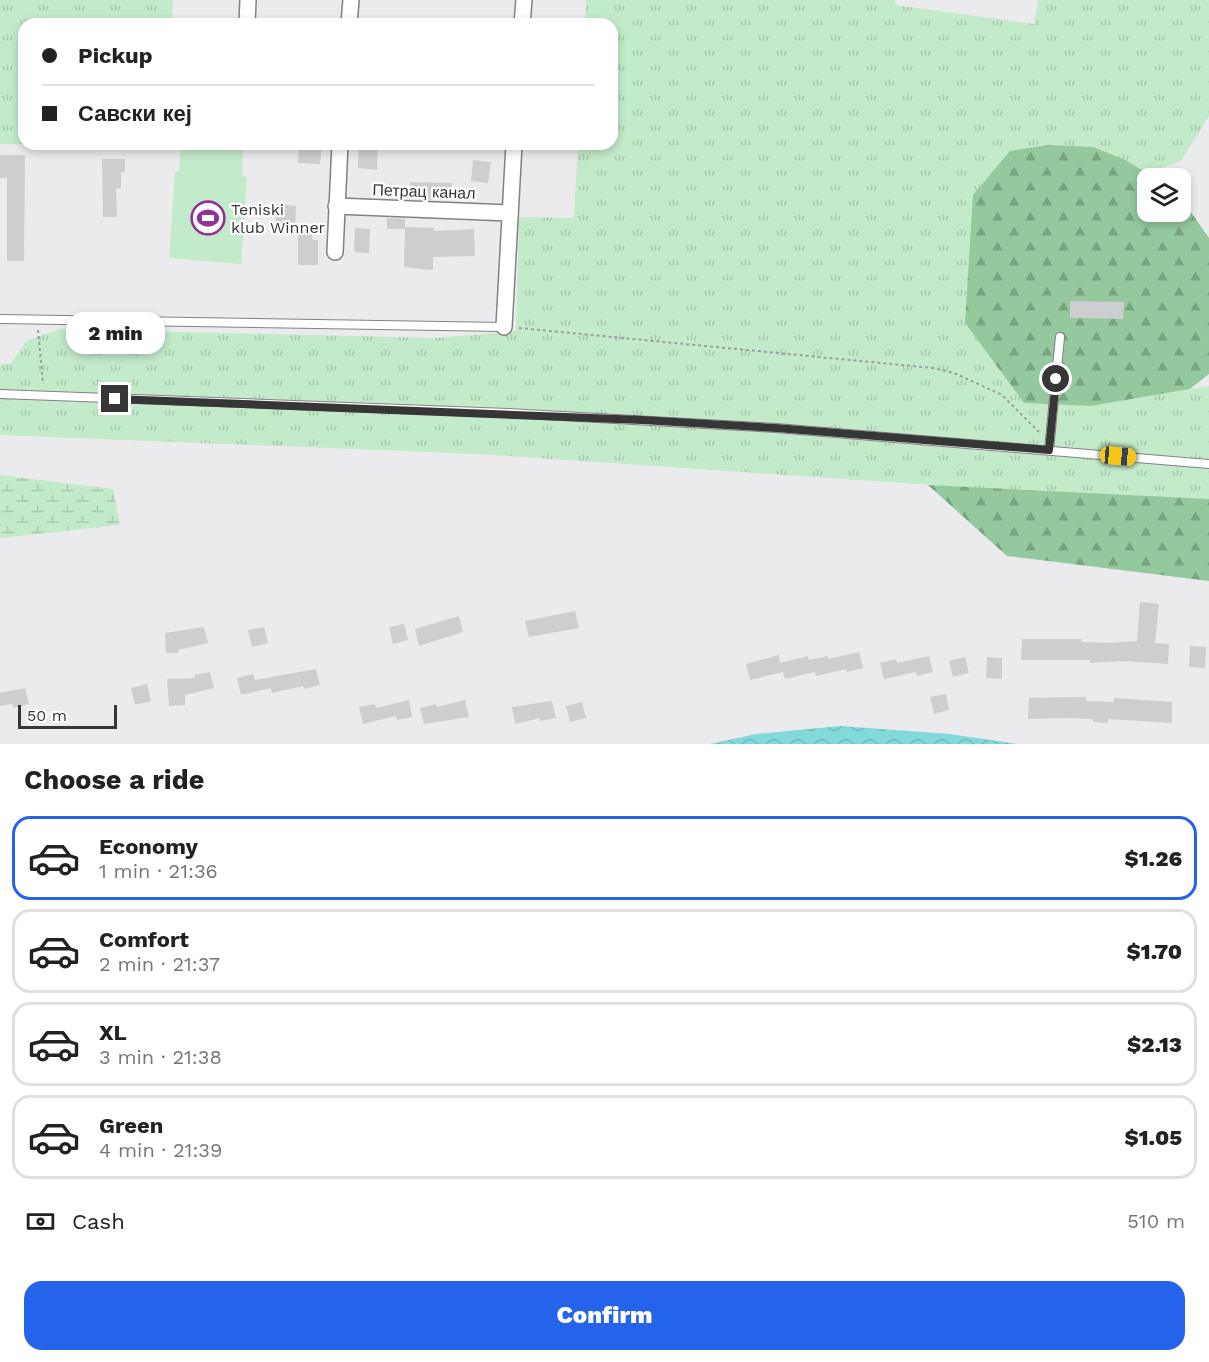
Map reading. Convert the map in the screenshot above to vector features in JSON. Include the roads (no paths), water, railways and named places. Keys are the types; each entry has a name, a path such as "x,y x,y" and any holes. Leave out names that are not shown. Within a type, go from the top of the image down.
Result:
{"street":[{"path":"247,18 248,0"},
{"path":"350,18 351,0"},
{"path":"522,18 524,0"},
{"path":"335,252 340,150"},
{"path":"504,327 514,150"},
{"name":"Петрац канал","path":"336,206 510,213"}],"lane":[{"path":"0,318 504,327"},
{"path":"1049,446 1060,337"},
{"path":"0,394 543,415 776,428 1049,446 1209,464"}],"water":[{"path":"840,726 950,734 1018,744 710,744 756,734"}],"place":[{"name":"Teniski klub Winner","path":"208,218"}]}
